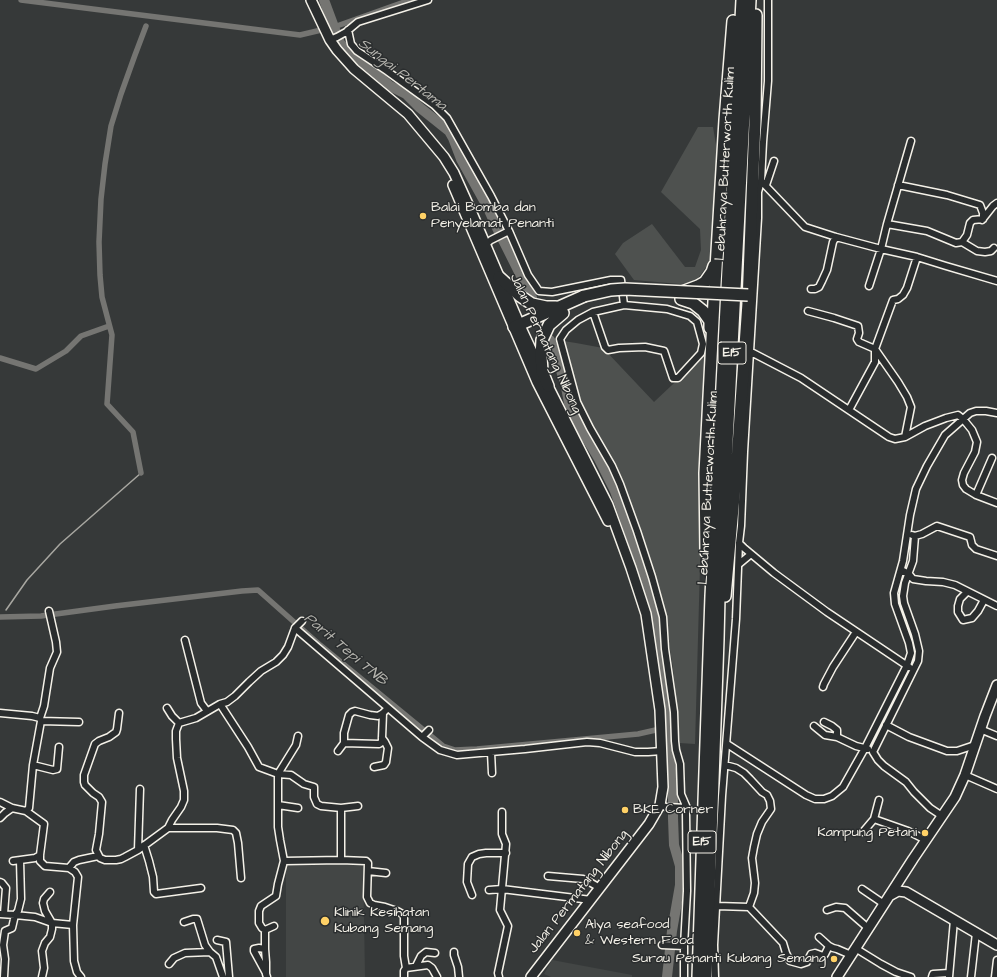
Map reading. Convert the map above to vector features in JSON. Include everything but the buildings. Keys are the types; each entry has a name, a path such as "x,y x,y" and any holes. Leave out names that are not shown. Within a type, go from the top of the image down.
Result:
{"highway":[{"path":"714,639 706,587 705,473 716,261 725,120 735,0"},
{"name":"Lebuhraya Butterworth Kulim","path":"698,977 742,0"},
{"name":"Lebuhraya Butterworth Kulim","path":"714,639 719,588 750,0"},
{"path":"714,639 727,588 740,426 748,299 755,121 756,0"},
{"path":"682,296 705,282 712,272 716,261"},
{"path":"499,277 520,296 532,304 562,310"},
{"path":"518,328 611,290 625,289 682,296 748,299"},
{"path":"682,296 703,311 710,321 712,347"},
{"path":"548,386 542,371 542,340 549,325 562,310"},
{"name":"Lebuhraya Butterworth Kulim","path":"706,977 711,707"}],"main road":[{"name":"Jalan Permatang Nibong","path":"311,0 322,23 331,37 336,50 354,69 408,114 427,135 454,173 488,242 499,277 538,382 631,568"},
{"name":"Jalan Permatang Nibong","path":"427,135 436,156 448,173 518,328 608,505 646,614 660,710 663,806 531,977"},
{"path":"837,977 955,797 965,775 980,729 997,685"},
{"path":"904,873 902,880 906,892"},
{"path":"889,896 898,891 906,892 997,945"}],"street":[{"path":"331,37 347,31 358,22 428,0"},
{"path":"768,0 768,81 763,142 764,183 805,227 836,237 917,257 997,281"},
{"path":"347,31 351,44 357,51 434,105 447,118 491,196 506,232 528,275 539,291 552,292 611,280 621,280 624,305"},
{"path":"869,286 881,249 911,141"},
{"path":"715,977 714,945 722,796 736,619 739,542 758,218 758,192 764,183 774,161"},
{"path":"898,186 947,195 980,205 983,212 982,221"},
{"path":"982,221 993,206 997,204"},
{"path":"962,242 967,235 970,223 973,220 982,221"},
{"path":"887,224 927,231 956,243 962,242 977,251 991,251 994,248"},
{"path":"488,242 506,232"},
{"path":"811,289 819,287 822,281 827,270 833,242 836,237"},
{"path":"849,410 875,362 875,349 893,300 898,299 903,295 907,288 917,257"},
{"path":"593,312 605,347 608,350 645,347 664,351 673,378 678,378 701,353 703,344 697,322 690,316 667,309 624,305 593,312 578,320 566,330 560,339 577,402 612,466 620,484 652,577 663,617 665,649 674,712 676,750 680,764 681,794 686,813 687,891 681,946 684,977"},
{"path":"808,311 858,326 859,333 857,339 859,342 875,349 907,397 911,407 905,437"},
{"path":"751,352 801,378 889,437 895,439 905,437 925,426 958,415 972,430 977,442 975,452 964,473 962,480 963,485 966,489 976,495 997,503"},
{"path":"727,744 806,795 815,799 824,799 832,796 843,787 865,748 907,665 911,653 909,643 895,604 894,593 901,570 916,489 945,435 965,421 970,413 976,411 986,411 997,413"},
{"path":"976,495 992,458"},
{"path":"908,534 915,536 938,526 970,536 972,545 976,550 997,556"},
{"path":"873,752 914,670 920,651 903,596 905,583 913,561 915,536"},
{"path":"739,542 774,574 856,632 914,670"},
{"path":"739,564 751,554"},
{"path":"901,570 909,574 913,579 943,582 955,585 997,606"},
{"path":"968,592 960,599 958,606 958,612 963,620 972,618 984,600"},
{"path":"26,811 29,808 33,765 50,668 57,652 49,612"},
{"path":"179,723 196,718 220,704 227,702 261,672 276,662 288,647 298,624 388,708 426,734 440,750 457,755 587,742 600,743 635,752 662,751"},
{"path":"823,687 833,667 856,632"},
{"path":"185,640 200,703 207,711"},
{"path":"220,704 259,767 278,774 291,776 304,784 314,787 316,804 321,806 340,808 358,806"},
{"path":"167,708 179,723"},
{"path":"338,750 344,743 344,733 349,715 352,712 378,716 388,708"},
{"path":"0,713 32,716 41,720 79,722"},
{"path":"119,713 116,732 95,744 84,775 85,785 99,797 102,802 96,850 98,856 105,860 125,858 138,850 168,828 181,807 184,800 184,791 177,758 176,739 176,731 179,723"},
{"path":"344,743 379,744 382,742 383,713"},
{"path":"824,722 837,730 837,737"},
{"path":"886,725 909,737 947,751 975,745"},
{"path":"814,726 826,735 837,737 873,752 884,766 906,782 930,808 942,816"},
{"path":"980,729 997,736"},
{"path":"266,930 262,928 259,923 260,908 276,896 284,861 278,827 278,774 296,745 298,736"},
{"path":"374,767 384,765 386,762 388,748 386,742 382,738"},
{"path":"33,765 53,770 57,769 59,747"},
{"path":"491,752 492,773"},
{"path":"725,765 736,768 744,773 770,801 771,808 762,822 755,841 752,858 755,883 754,893 749,907"},
{"path":"965,775 997,789"},
{"path":"138,850 140,789"},
{"path":"863,832 874,819 879,800"},
{"path":"0,802 12,808 26,811 44,824 40,861 45,866 69,868 75,872 78,877 73,925 74,961 77,972 81,977"},
{"path":"278,805 298,808"},
{"path":"663,806 685,808"},
{"path":"0,818 12,808"},
{"path":"340,808 341,860"},
{"path":"499,977 498,974 508,926 500,911 506,853 506,844 502,834 502,812"},
{"path":"874,819 908,831 926,840"},
{"path":"168,828 217,828 233,830 236,833 238,843 241,878"},
{"path":"144,845 153,877 154,892 156,894 201,888"},
{"path":"472,895 467,882 468,864 472,857 486,853 506,853"},
{"path":"13,861 40,856"},
{"path":"69,868 74,862 98,856"},
{"path":"4,977 5,959 3,945 5,931 12,928 15,914 18,911 21,899 20,860"},
{"path":"284,861 366,861 368,863 367,896 370,903 397,911 404,915 404,956 406,968 404,970 404,977"},
{"path":"368,871 386,873"},
{"path":"548,876 586,880 600,888"},
{"path":"0,882 6,888 2,914 35,917 52,923 73,925"},
{"path":"489,890 502,890 591,900"},
{"path":"862,890 884,904"},
{"path":"42,977 44,968 42,951 52,929 52,923 45,911 43,903 44,899 50,892"},
{"path":"717,906 749,907 783,943 790,961 801,964 807,962 811,954 815,953 823,956 829,946"},
{"path":"827,910 836,907 844,908 868,928"},
{"path":"184,922 197,919 205,945 216,957 223,977"},
{"path":"932,977 933,974 949,975 954,920"},
{"path":"266,930 274,926"},
{"path":"266,930 265,949 267,976"},
{"path":"972,977 976,933"},
{"path":"819,937 833,948 853,952 872,959 895,974 911,977"},
{"path":"218,940 226,942 229,977"},
{"path":"664,946 681,946"},
{"path":"265,949 259,948 254,949 254,951 267,976"},
{"path":"169,964 174,958 184,953 210,952"},
{"path":"416,966 421,956 426,952 435,953"},
{"path":"454,952 459,977"},
{"path":"996,977 997,960"},
{"path":"406,968 428,965 432,968 437,977"}],"shaded area":[{"path":"698,127 713,127 717,151 711,260 699,277 689,283 680,284 634,280 615,254 623,243 652,224 685,267 695,267 701,250 700,229 661,192"},
{"path":"563,341 603,348 654,402 706,353 695,744 680,743 673,668 663,607 642,535 615,466 579,401"},
{"name":"Klinik Kesihatan Kubang Semang","path":"307,861 363,863 365,977 286,977 286,865"},
{"path":"552,960 632,975 632,977 551,977 544,974"}],"waterway":[{"path":"21,0 300,35 334,27 410,0"},
{"name":"Sungai Pertama","path":"324,0 340,43 353,59 375,73 390,86 406,94 419,107 449,131 461,159 487,206 532,298"},
{"path":"141,473 133,432 107,404 112,335 102,297 99,242 101,199 111,126 146,26"},
{"path":"0,358 36,369 66,351 81,336 109,326"},
{"path":"550,340 565,382 569,403 581,429 599,459 615,491 638,556 643,577 653,604 657,625 657,650 667,700 669,754 673,785 674,845 680,866 680,885 672,931 667,977"},
{"path":"6,610 27,580 60,544 141,473"},
{"name":"Parit Tepi TNB","path":"0,617 41,616 258,590 320,645 443,746 455,750 477,749 638,734 669,727"}],"place":[{"name":"Balai Bomba dan Penyelamat Penanti","path":"423,216"},
{"name":"BKE Corner","path":"625,810"},
{"name":"Kampung Petani","path":"925,833"},
{"name":"Klinik Kesihatan Kubang Semang","path":"325,921"},
{"name":"Alya seafood & Western Food","path":"577,933"},
{"name":"Surau Penanti Kubang Semang","path":"834,959"}]}
